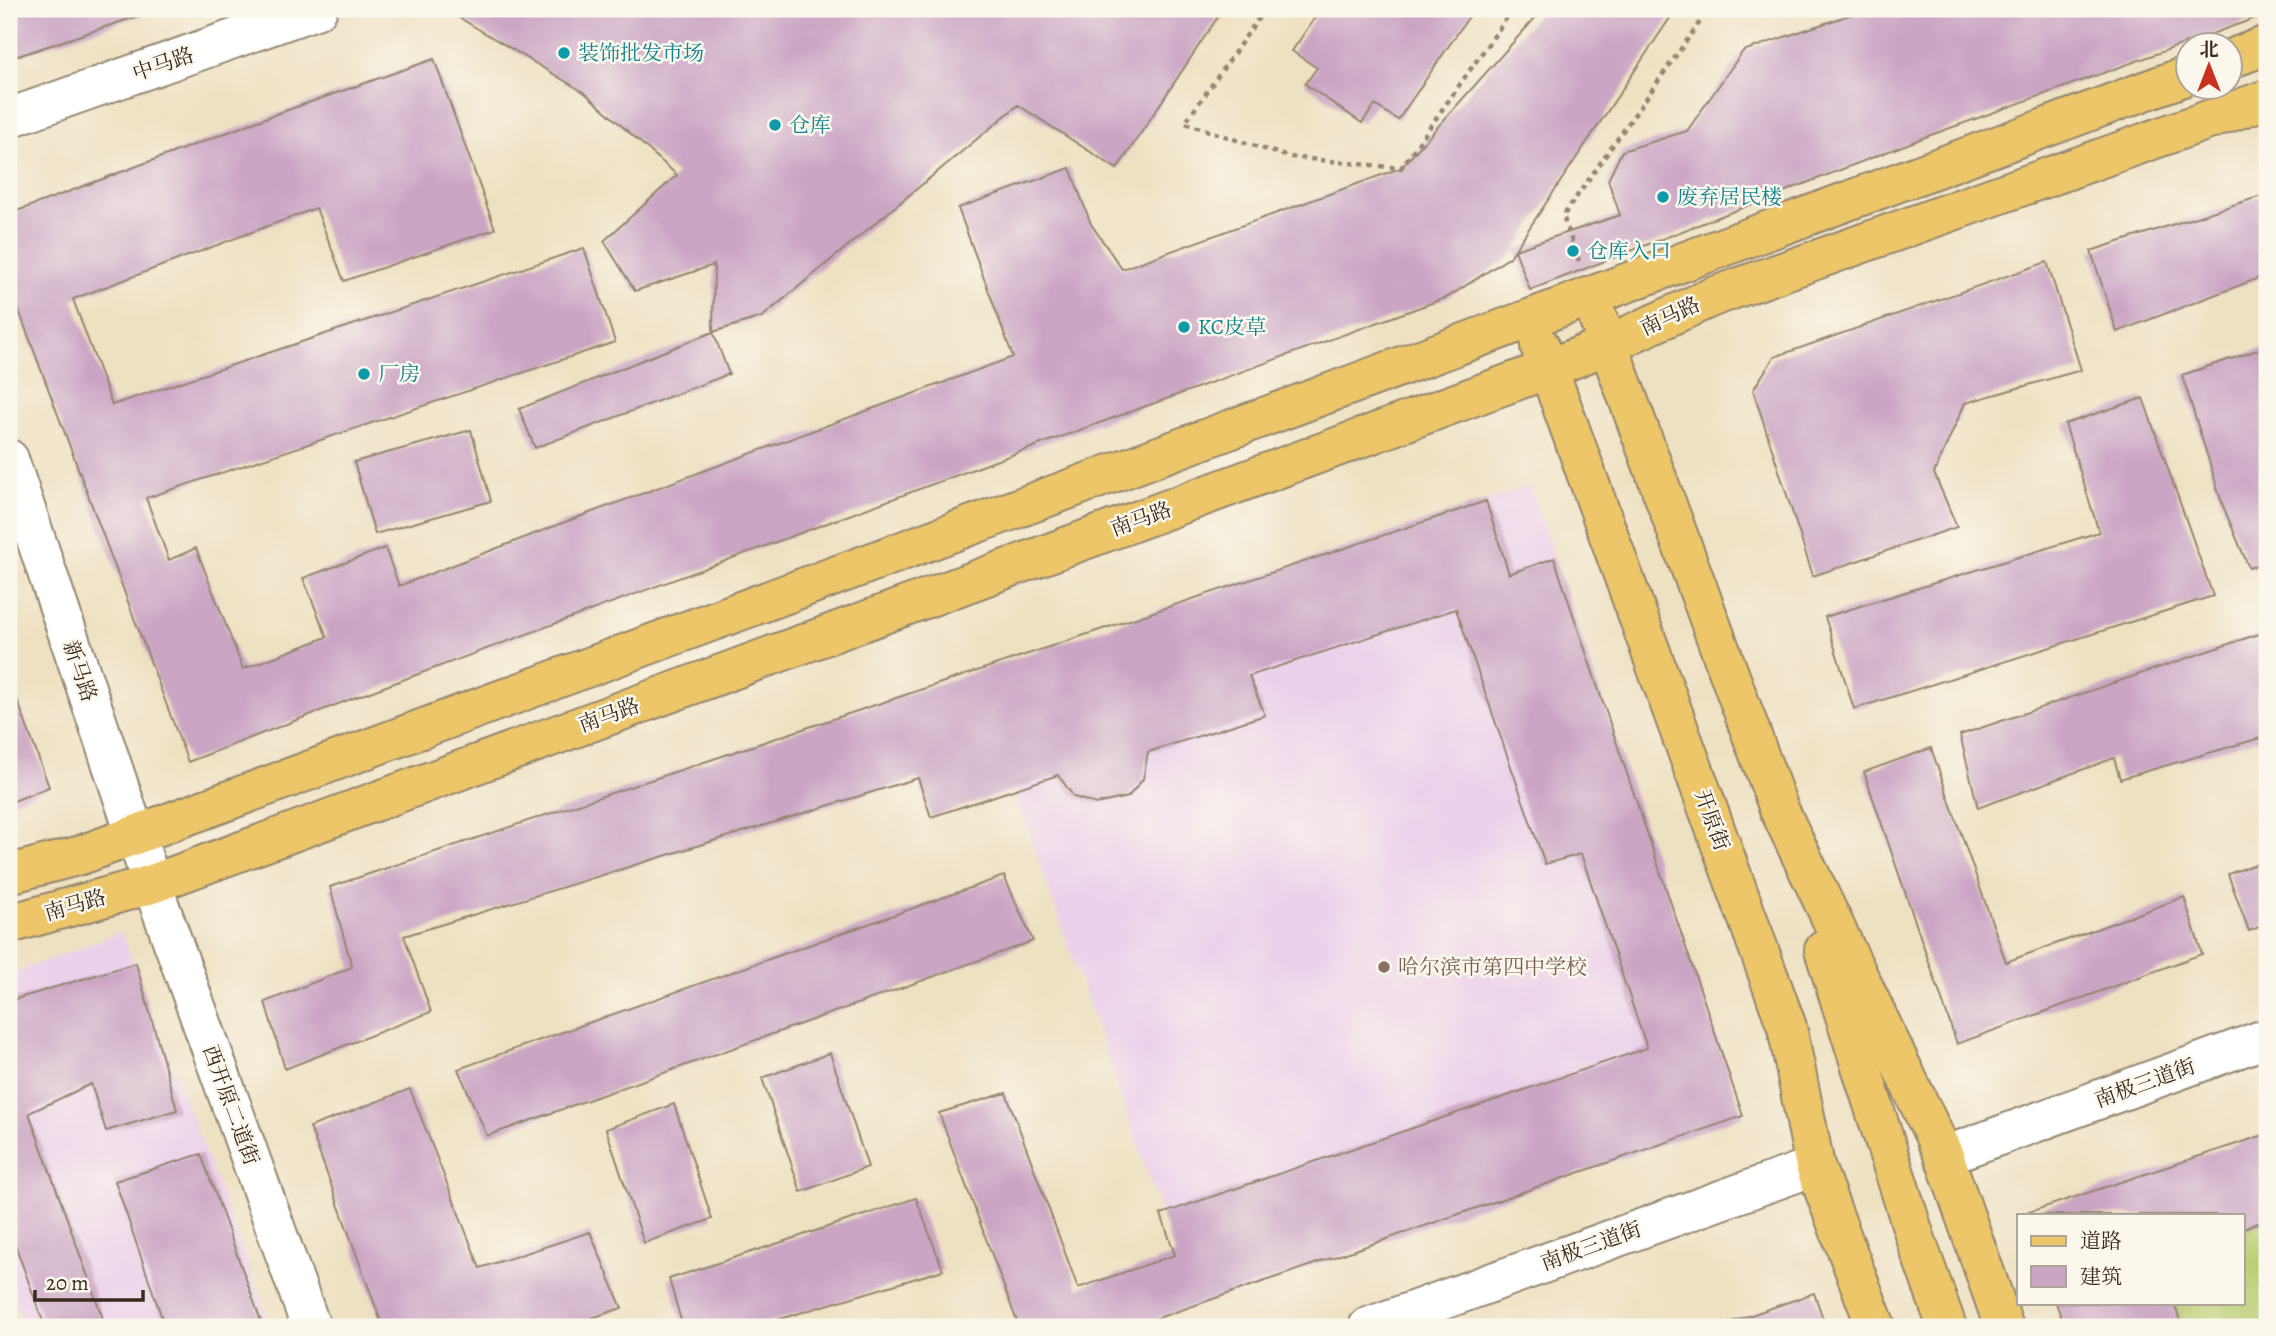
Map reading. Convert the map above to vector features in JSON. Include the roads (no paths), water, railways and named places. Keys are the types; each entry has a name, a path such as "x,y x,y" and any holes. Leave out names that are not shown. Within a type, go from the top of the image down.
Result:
{"main road":[{"path":"2244,54 2267,46"},
{"path":"9,874 81,855 2174,81"},
{"name":"南马路","path":"9,924 152,884 1548,369 1712,297 2267,99"},
{"path":"1591,295 1607,345 1779,809 1917,1243 1947,1327"},
{"name":"开原街","path":"1530,317 1787,1027 1815,1166 1876,1327"},
{"path":"1779,809 1944,1156 2004,1327"}],"street":[{"name":"中马路","path":"9,118 318,9"},
{"name":"新马路","path":"9,459 152,884"},
{"name":"西开原二道街","path":"152,884 311,1327"},
{"name":"南极三道街","path":"1944,1156 2267,1038"},
{"name":"南极三道街","path":"1368,1327 1815,1166"}],"place":[{"name":"装饰批发市场","path":"564,53"},
{"name":"仓库","path":"775,125"},
{"name":"废弃居民楼","path":"1663,197"},
{"name":"仓库入口","path":"1573,251"},
{"name":"KC皮草","path":"1184,327"},
{"name":"厂房","path":"364,374"},
{"name":"哈尔滨市第四中学校","path":"1384,967"}]}
